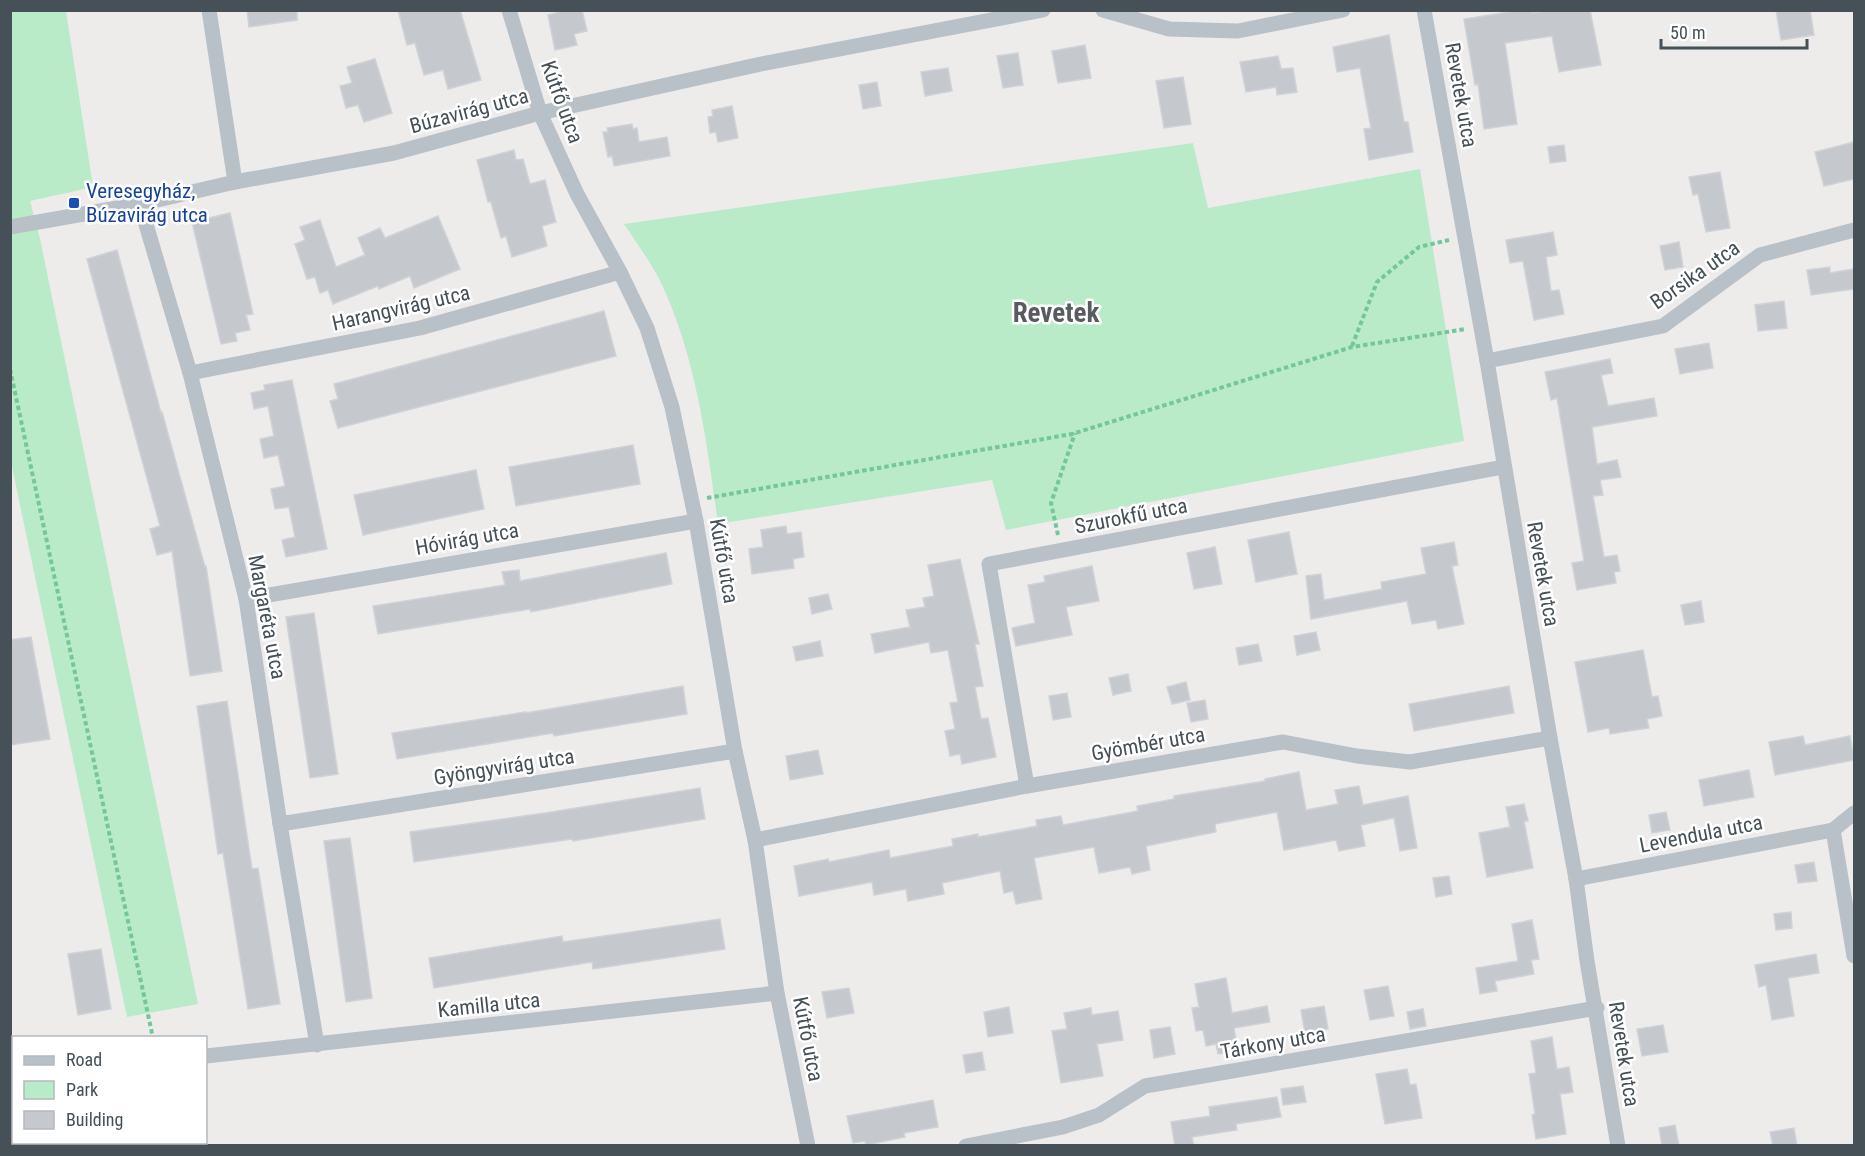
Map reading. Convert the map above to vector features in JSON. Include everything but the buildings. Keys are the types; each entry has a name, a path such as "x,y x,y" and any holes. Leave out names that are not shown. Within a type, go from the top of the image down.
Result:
{"street":[{"path":"209,10 234,182"},
{"name":"Kútfő utca","path":"509,10 540,113 577,194 620,272 647,328 672,407 696,521 735,751 755,840 777,993 808,1146"},
{"name":"Búzavirág utca","path":"10,227 140,204 234,182 394,153 540,113 761,64 1043,10"},
{"path":"1103,10 1169,29 1238,31 1343,10"},
{"name":"Revetek utca","path":"1424,10 1576,879 1587,961 1597,1008 1618,1146"},
{"name":"Margaréta utca","path":"140,204 190,373 246,599 317,1045"},
{"name":"Borsika utca","path":"1487,362 1663,327 1760,255 1854,230"},
{"name":"Harangvirág utca","path":"190,373 420,328 620,272"},
{"name":"Szurokfű utca","path":"1027,786 989,564 1503,467"},
{"name":"Hóvirág utca","path":"246,599 696,521"},
{"name":"Gyömbér utca","path":"755,840 1027,786 1283,742 1358,756 1410,762 1550,738"},
{"name":"Gyöngyvirág utca","path":"280,824 735,751"},
{"name":"Levendula utca","path":"1576,879 1833,830 1854,813"},
{"path":"1833,830 1854,956"},
{"name":"Kamilla utca","path":"207,1056 777,993"},
{"name":"Tárkony utca","path":"966,1146 1063,1127 1099,1114 1145,1086 1597,1008"}],"path":[{"path":"1352,347 1377,282 1419,248 1464,236"},
{"path":"692,501 1075,433 1352,347 1480,327"},
{"path":"10,369 153,1036"},
{"path":"1061,550 1051,503 1075,433"}],"green space":[{"path":"10,11 66,11 93,187 30,201 40,239 198,1004 127,1017 11,462"},
{"path":"1193,143 1208,208 1420,169 1464,441 1006,530 992,480 718,524 699,404 675,315 659,279 624,224"}],"place":[{"name":"Veresegyház, Búzavirág utca","path":"74,203"}],"district":[{"name":"Revetek","path":"1056,313"}]}
